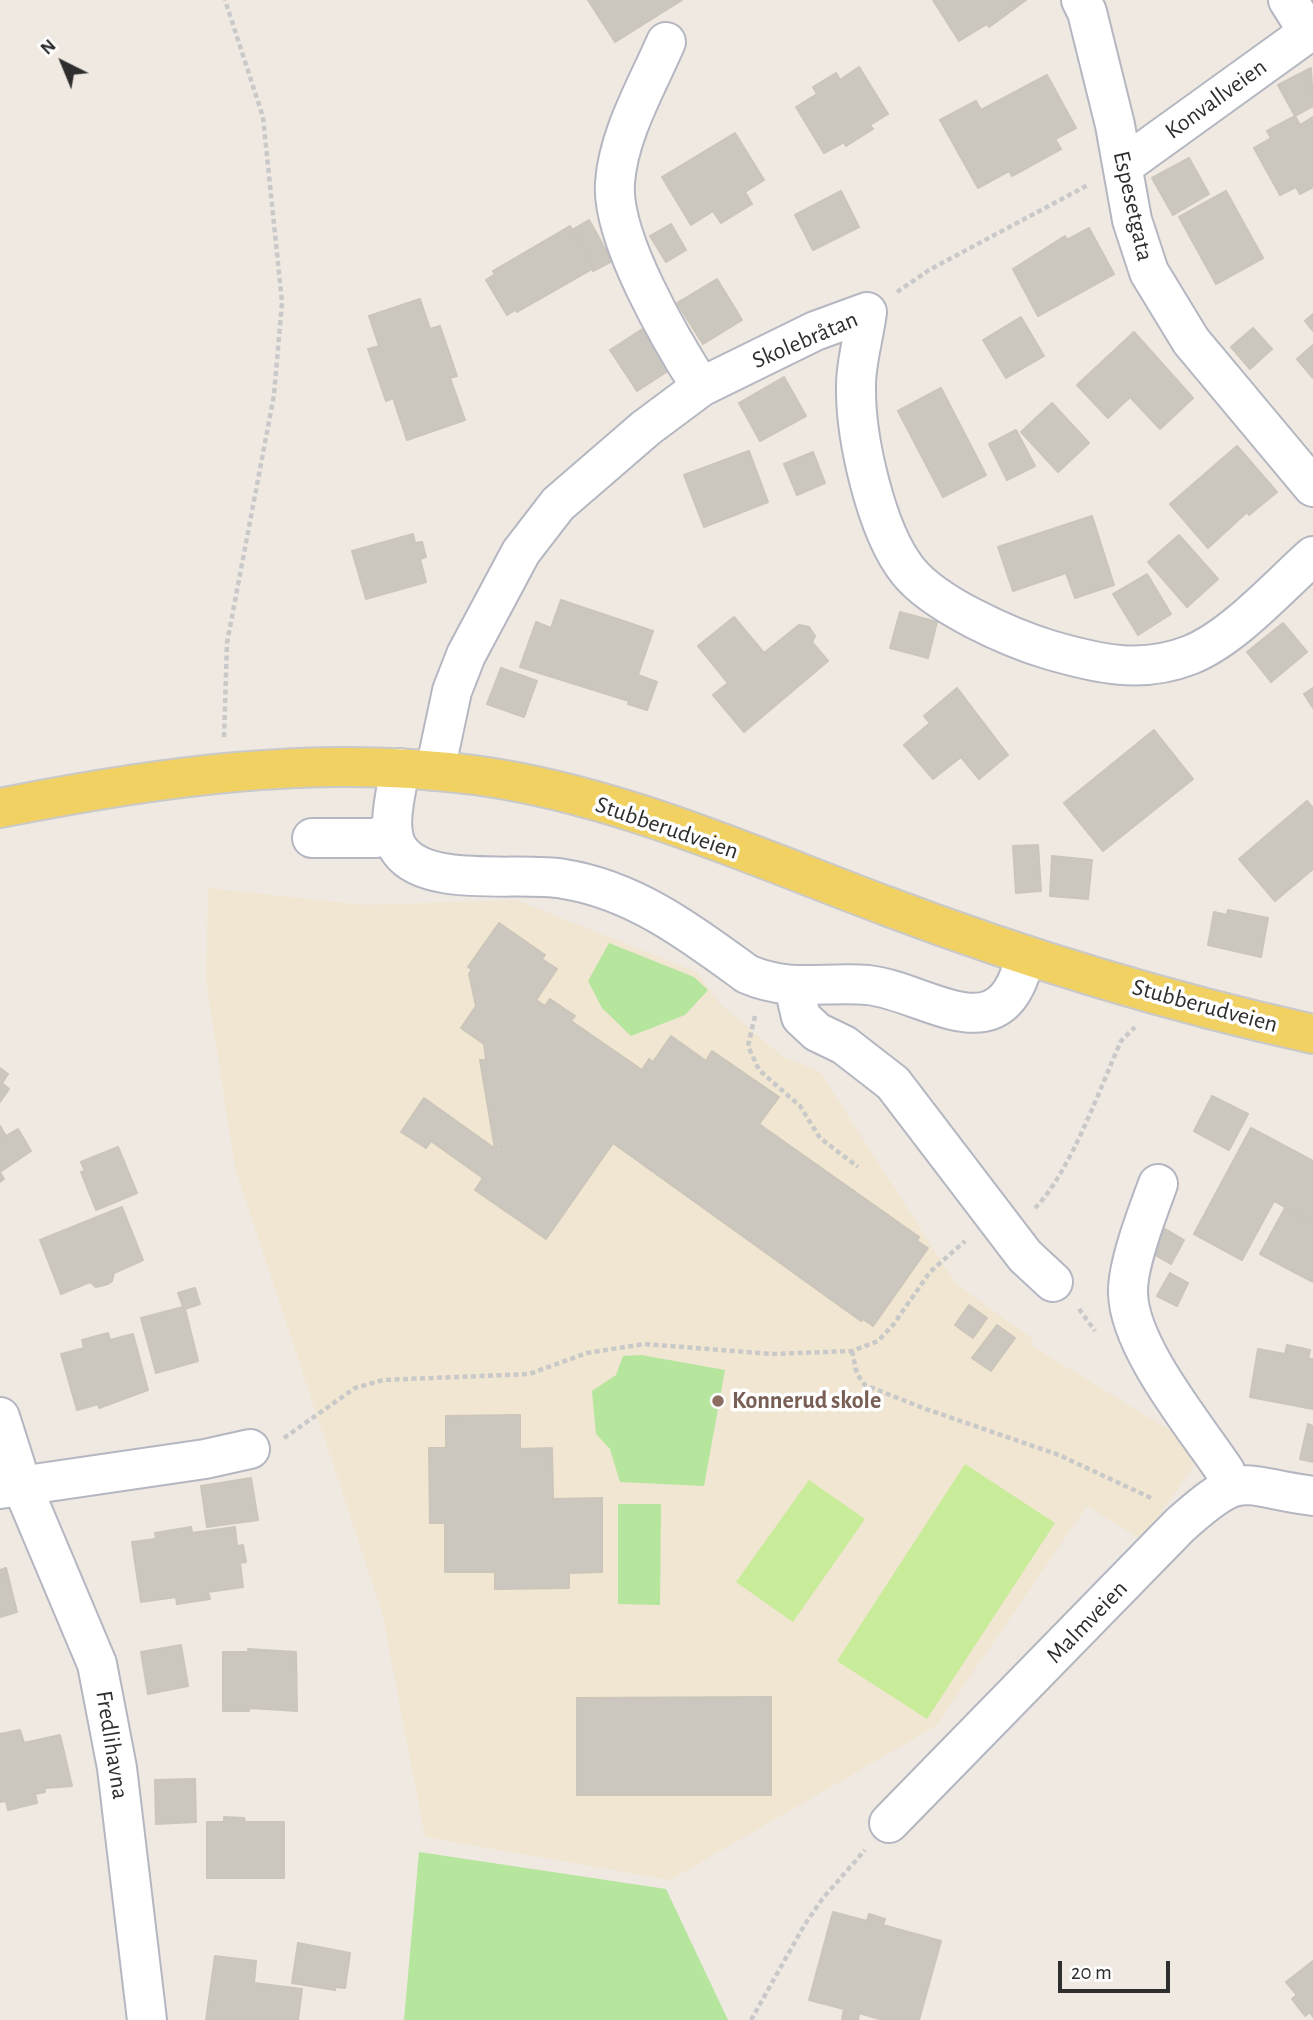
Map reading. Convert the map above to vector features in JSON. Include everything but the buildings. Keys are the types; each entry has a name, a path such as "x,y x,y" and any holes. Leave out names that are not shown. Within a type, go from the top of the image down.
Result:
{"main road":[{"name":"Stubberudveien","path":"0,808 149,781 223,772 290,768 418,769 477,775 550,790 620,809 1025,957 1237,1017 1313,1034"}],"street":[{"name":"Espesetgata","path":"1081,0 1087,12 1123,166 1132,220 1149,272 1191,341 1313,487"},
{"name":"Konvallveien","path":"1123,166 1311,31 1288,0"},
{"path":"666,42 620,155 615,184 619,216 632,259 701,387"},
{"name":"Skolebråtan","path":"392,830 418,769 444,721 456,679 490,606 520,552 566,496 646,428 701,387 815,331 867,312 856,385 862,453 889,540 909,573 963,612 1037,646 1087,660 1126,667 1159,664 1192,654 1223,635 1313,556"},
{"path":"312,838 376,838 392,830 399,850 419,868 467,876 519,875 565,879 651,908 747,974 778,984 869,985 957,1013 981,1013 994,1008 1020,979 1025,957"},
{"path":"778,984 801,1017 817,1032 844,1045 871,1063 893,1083 995,1219 1025,1256 1053,1282"},
{"path":"1158,1184 1146,1216 1128,1289 1129,1311 1147,1353 1225,1471 1230,1487 1240,1483 1258,1484 1313,1496"},
{"name":"Fredlihavna","path":"0,1417 11,1487 97,1664 110,1715 147,2020"},
{"path":"11,1487 205,1459 250,1449"},
{"name":"Malmveien","path":"889,1823 1196,1511 1230,1487"}],"path":[{"path":"223,772 227,643 274,395 282,302 263,117 225,0"},
{"path":"867,312 929,270 1123,166"},
{"path":"778,984 748,1046 760,1070 800,1106 820,1139 858,1167"},
{"path":"250,1449 278,1441 355,1388 383,1380 529,1374 587,1353 644,1344 772,1354 852,1351 878,1341 893,1325 930,1272 949,1253 995,1219 1036,1208 1049,1190 1092,1109 1121,1041 1138,1024"},
{"path":"852,1351 858,1374 865,1385 923,1409 1059,1454 1092,1468 1138,1495 1196,1511"},
{"path":"751,2020 823,1898 889,1823"}],"shaded area":[{"name":"Konnerud skole","path":"208,888 364,905 516,900 697,972 720,1004 782,1056 820,1072 956,1284 1033,1339 1032,1346 1204,1451 1142,1540 1087,1506 936,1726 670,1880 425,1837 382,1612 235,1168 206,980"}],"green space":[{"path":"609,943 694,977 708,990 685,1015 631,1036 602,1008 588,981"},
{"path":"641,1355 725,1370 704,1486 620,1482 610,1449 596,1434 592,1391 616,1375 623,1356"},
{"path":"965,1464 1055,1523 927,1719 837,1661"},
{"path":"809,1480 865,1519 793,1622 736,1582"},
{"path":"618,1504 661,1504 660,1605 618,1604"},
{"path":"419,1852 666,1889 728,2020 404,2020"}],"place":[{"name":"Konnerud skole","path":"718,1401"}]}
